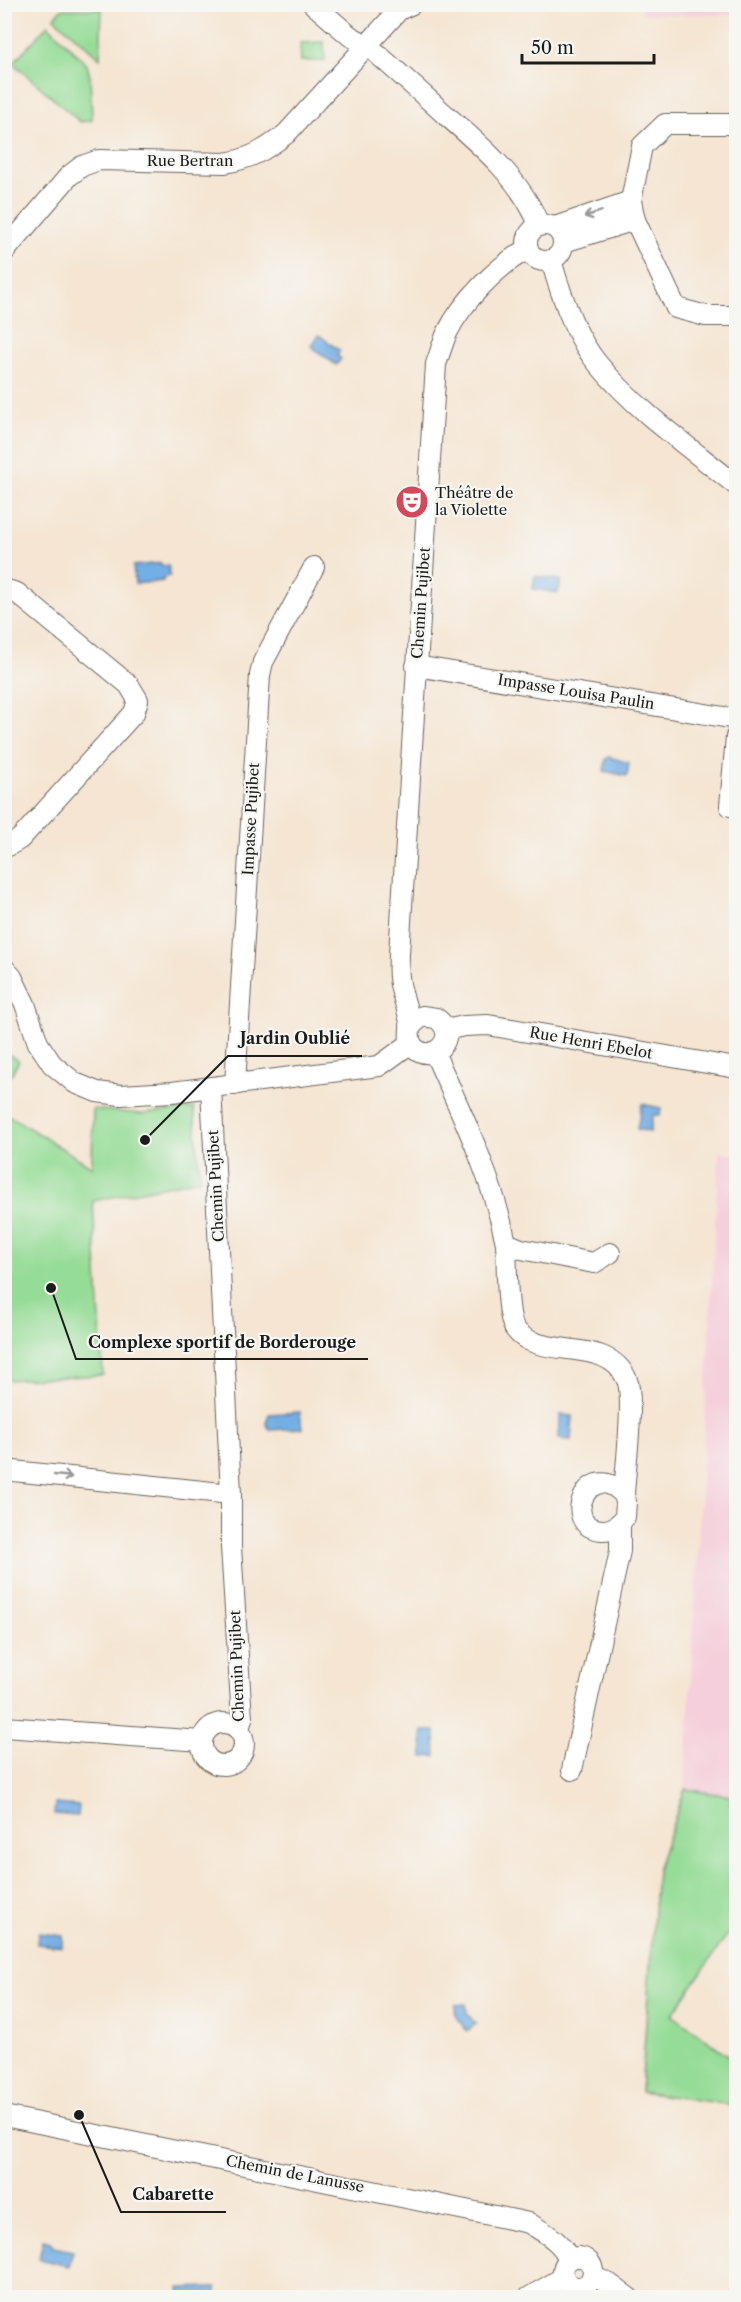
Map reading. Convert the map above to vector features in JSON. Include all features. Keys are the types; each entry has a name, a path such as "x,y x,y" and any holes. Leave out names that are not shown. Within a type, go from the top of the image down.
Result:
{"street":[{"path":"313,4 350,36 367,45 482,146 553,231 559,255 551,260 535,258 528,249 528,237 531,231 553,231 633,211"},
{"name":"Rue Bertran","path":"4,252 69,176 82,166 99,160 224,163 243,160 264,150 286,134 399,10 412,4"},
{"path":"736,124 665,124 642,146 633,211 676,308 706,316 736,316"},
{"name":"Chemin Pujibet","path":"411,1035 404,993 399,980 399,954 436,363 448,331 483,284 509,260 528,249"},
{"path":"551,260 569,311 582,340 597,363 639,406 736,485"},
{"name":"Impasse Pujibet","path":"235,1085 260,675 263,662 314,567"},
{"path":"4,589 17,593 129,685 138,700 134,713 20,838 8,846 4,845"},
{"name":"Impasse Louisa Paulin","path":"416,666 736,719"},
{"path":"736,737 730,806 736,807"},
{"path":"4,968 12,977 25,1004 38,1043 52,1064 75,1083 97,1092 121,1095 235,1085 379,1066 411,1035 422,1016 439,1023"},
{"path":"404,993 439,1023 443,1045 434,1052 419,1051 411,1035"},
{"name":"Rue Henri Ebelot","path":"439,1023 464,1026 488,1025 736,1068"},
{"path":"434,1052 486,1169 498,1206 506,1243 510,1315 515,1329 528,1341 607,1357 620,1366 628,1382 630,1404 624,1495 627,1510 620,1523 604,1530 595,1529 582,1517 581,1499 592,1486 601,1483 610,1484 624,1495"},
{"name":"Chemin Pujibet","path":"211,1087 231,1494 231,1547 242,1719 239,1729"},
{"path":"506,1243 521,1250 594,1263 610,1253"},
{"path":"4,1470 231,1494"},
{"path":"572,1770 620,1551 620,1523"},
{"name":"Chemin Pujibet","path":"227,1722 239,1729 243,1735 244,1749 237,1761 230,1764 216,1764 210,1761 202,1749 202,1742 203,1734 213,1724 227,1722"},
{"path":"4,1727 202,1742"},
{"name":"Chemin de Lanusse","path":"4,2116 529,2223 553,2237 563,2247 567,2269"},
{"path":"528,2298 567,2269 569,2284 581,2287 588,2283 592,2276 610,2284 629,2298"}],"shaded area":[{"path":"642,5 736,5 736,15 641,14"},
{"path":"719,1152 736,1155 736,1797 685,1789"}],"green space":[{"path":"61,9 102,9 100,58 54,18"},
{"path":"48,25 87,65 90,76 92,120 80,122 13,63"},
{"path":"324,42 325,61 301,61 300,43"},
{"path":"5,1052 19,1061 5,1085"},
{"path":"194,1108 200,1179 93,1201 103,1375 5,1380 5,1113 92,1167 93,1109 142,1114"},
{"path":"685,1789 736,1797 736,1933 731,1929 672,2015 736,2061 736,2083 732,2105 641,2092 657,1870"}],"water":[{"path":"319,335 340,351 337,355 341,359 336,365 311,346"},
{"path":"161,563 162,566 168,565 170,576 164,577 163,581 135,584 133,566"},
{"path":"535,576 561,580 558,593 533,589"},
{"path":"609,757 629,763 627,776 604,771 606,759"},
{"path":"642,1104 661,1108 660,1115 653,1115 650,1132 637,1129"},
{"path":"300,1412 302,1428 270,1430 266,1423 269,1414"},
{"path":"560,1415 573,1416 571,1440 559,1439"},
{"path":"422,1731 435,1731 436,1756 423,1757"},
{"path":"55,1804 79,1806 78,1816 54,1814"},
{"path":"38,1933 63,1936 62,1947 37,1944"},
{"path":"466,2004 467,2014 476,2024 467,2031 456,2017 455,2005"},
{"path":"43,2240 51,2242 53,2247 73,2251 69,2266 39,2259"},
{"path":"216,2287 216,2297 180,2297 179,2288"}],"place":[{"name":"Théâtre de la Violette","path":"412,502"},
{"name":"Jardin Oublié","path":"145,1140"},
{"name":"Complexe sportif de Borderouge","path":"51,1288"},
{"name":"Cabarette","path":"79,2115"}]}
